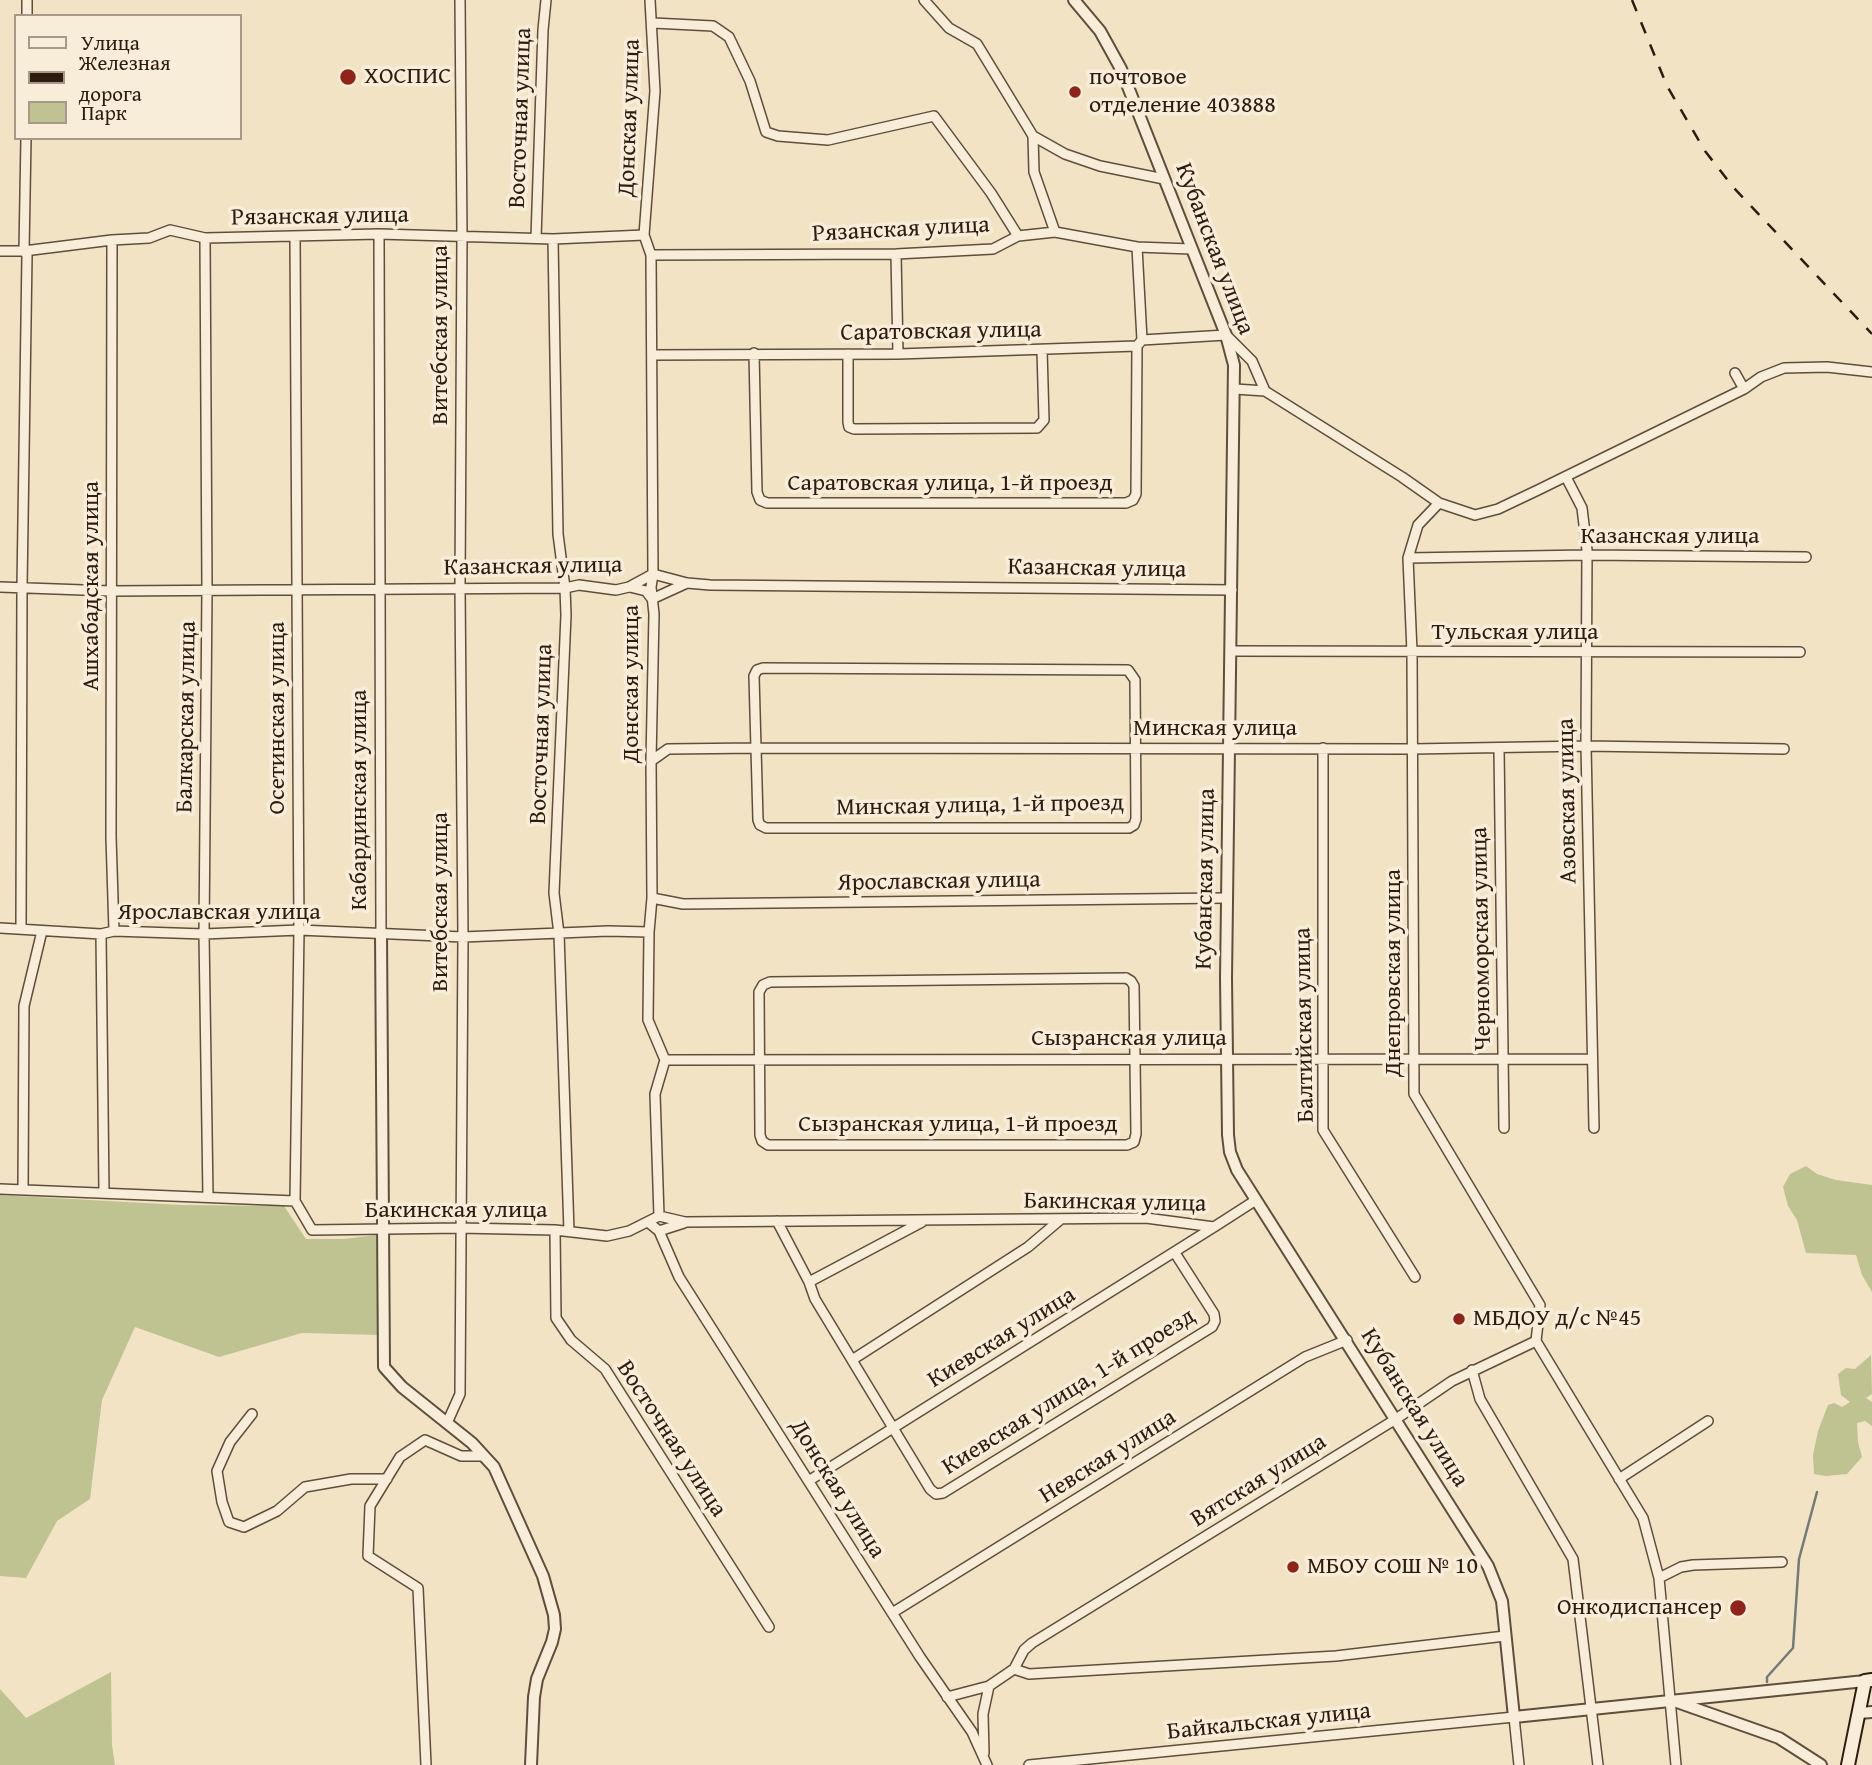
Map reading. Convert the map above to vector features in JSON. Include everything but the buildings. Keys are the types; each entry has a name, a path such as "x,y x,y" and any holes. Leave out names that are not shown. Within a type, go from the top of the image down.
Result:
{"main road":[{"path":"1849,1765 1865,1713 1868,1681"}],"street":[{"name":"Витебская улица","path":"447,1423 460,1394 463,235 460,0"},
{"name":"Восточная улица","path":"536,238 543,30 547,0"},
{"name":"Донская улица","path":"650,0 655,91 644,234 651,255 652,355 652,898 648,1020 665,1059"},
{"path":"924,0 949,27 977,44 1033,136 1065,155 1100,166 1164,178"},
{"name":"Кубанская улица","path":"1074,0 1100,31 1116,58 1226,335 1234,365 1226,898 1230,1152 1237,1170 1488,1566 1502,1601 1519,1765"},
{"name":"Донская улица","path":"653,23 713,26 729,37 750,81 766,132 778,136 828,140 934,116 991,193 1018,236"},
{"path":"1033,136 1034,172 1055,232"},
{"path":"22,928 26,140"},
{"name":"Рязанская улица","path":"0,251 149,239 170,230 205,238 379,234 553,239 644,234"},
{"name":"Рязанская улица","path":"651,255 896,254 993,249 1018,236 1055,232 1138,247 1191,248"},
{"name":"Кабардинская улица","path":"379,234 384,1367 402,1387 447,1423"},
{"name":"Осетинская улица","path":"295,236 299,930 295,1200"},
{"name":"Балкарская улица","path":"205,238 207,589 204,934 208,1197"},
{"name":"Восточная улица","path":"553,239 558,534 565,588 554,894 559,934 569,1231"},
{"name":"Ашхабадская улица","path":"112,240 111,837 114,931"},
{"name":"Саратовская улица, 1-й проезд","path":"754,353 757,492 760,500 767,503 1126,503 1133,500 1136,494 1138,247"},
{"path":"896,254 898,354"},
{"path":"1226,335 1252,360 1265,391"},
{"name":"Саратовская улица","path":"652,355 898,354 1042,349 1226,335"},
{"path":"848,354 848,422 849,427 854,429 1037,428 1044,420 1042,349"},
{"path":"1235,389 1265,391 1439,503 1475,515 1498,509 1566,477 1744,389 1761,377 1784,368 1872,372"},
{"path":"1735,373 1744,389"},
{"name":"Азовская улица","path":"1566,477 1583,508 1587,555 1586,746 1594,1128"},
{"name":"Днепровская улица","path":"1439,503 1418,525 1408,558 1412,652 1414,1094 1540,1305 1536,1341"},
{"name":"Казанская улица","path":"1408,558 1587,555 1806,557"},
{"name":"Казанская улица","path":"0,587 111,592 296,588 565,588 590,585 616,590 629,587 653,575 710,585 1232,590"},
{"path":"629,587 646,592 652,599 687,583"},
{"name":"Тульская улица","path":"1231,651 1800,652"},
{"name":"Минская улица, 1-й проезд","path":"763,668 1128,670 1135,680 1136,819 1134,825 1129,828 766,828 760,825 758,820 757,748 754,676 757,670 763,668"},
{"name":"Минская улица","path":"651,761 668,749 757,748 1499,749 1586,746 1784,749"},
{"name":"Балтийская улица","path":"1323,748 1322,1130 1415,1277"},
{"name":"Черноморская улица","path":"1499,749 1504,1128"},
{"name":"Ярославская улица","path":"652,898 683,904 1226,898"},
{"name":"Ярославская улица","path":"0,928 101,934 114,931 204,934 299,930 463,937 608,931 649,932"},
{"path":"23,1190 24,1006 42,931"},
{"path":"101,934 104,1193"},
{"name":"Сызранская улица, 1-й проезд","path":"1126,978 1134,986 1136,1134 1133,1142 1127,1145 768,1145 762,1141 760,1135 759,1060 759,992 763,985 770,982 1126,978"},
{"path":"659,1216 655,1094 665,1059"},
{"name":"Сызранская улица","path":"665,1059 1592,1059"},
{"path":"0,1189 295,1200"},
{"name":"Бакинская улица","path":"295,1200 312,1230 460,1228 555,1230 607,1236 629,1231 659,1216 685,1222 1146,1218 1214,1227 1256,1200"},
{"path":"852,1360 1028,1247 1061,1219"},
{"name":"Киевская улица, 1-й проезд","path":"777,1221 815,1299 930,1489 936,1494 943,1493 1212,1326 1215,1321 1214,1314 1175,1253"},
{"name":"Бакинская улица","path":"809,1282 924,1221"},
{"path":"648,1222 659,1231 685,1222"},
{"name":"Киевская улица","path":"810,1480 1214,1227"},
{"name":"Восточная улица","path":"555,1230 556,1318 571,1340 605,1369 769,1627"},
{"name":"Донская улица","path":"659,1231 679,1277 892,1613 972,1732 986,1763"},
{"name":"Невская улица","path":"892,1613 1305,1357 1346,1340"},
{"path":"1536,1341 1643,1518 1660,1578 1676,1765"},
{"name":"Вятская улица","path":"947,1697 989,1686 1014,1670 1024,1650 1032,1643 1472,1370 1536,1341"},
{"path":"1472,1370 1480,1399 1573,1559 1598,1765"},
{"path":"252,1414 230,1442 217,1471 222,1502 229,1522 244,1527 277,1511 304,1487 351,1479 387,1479"},
{"path":"1619,1479 1708,1421"},
{"path":"447,1423 494,1467 543,1576 554,1615 552,1642 535,1688 531,1765"},
{"path":"426,1765 418,1588 368,1556 370,1506 400,1457 425,1440 461,1456 484,1456"},
{"path":"1660,1578 1681,1567 1693,1565 1782,1562"},
{"path":"1014,1670 1029,1674 1336,1656 1506,1636"},
{"path":"1514,1717 1868,1681"},
{"path":"986,1763 983,1714 989,1686"},
{"path":"1672,1700 1779,1738 1821,1765"},
{"name":"Байкальская улица","path":"1029,1765 1514,1717"}],"green space":[{"path":"1806,1166 1817,1174 1836,1180 1872,1185 1872,1292 1862,1275 1856,1255 1806,1253 1797,1220 1788,1206 1783,1187 1790,1174"},
{"path":"0,1195 180,1205 284,1206 306,1239 344,1239 377,1235 380,1335 302,1333 219,1357 135,1327 102,1400 90,1499 57,1521 26,1578 0,1576"},
{"path":"1871,1355 1872,1394 1866,1398 1872,1402 1872,1426 1865,1421 1857,1423 1862,1457 1847,1474 1814,1474 1813,1455 1818,1431 1828,1405 1834,1403 1842,1407 1850,1402 1841,1395 1838,1374 1846,1368 1855,1369"},
{"path":"111,1672 112,1745 115,1765 0,1765 0,1689 26,1718"}],"waterway":[{"path":"1767,1682 1767,1677 1793,1648 1799,1559 1817,1492"}],"railway":[{"path":"1632,0 1667,86 1705,151 1733,187 1872,334"}],"place":[{"name":"ХОСПИС","path":"348,77"},
{"name":"почтовое отделение 403888","path":"1075,92"},
{"name":"МБДОУ д/с №45","path":"1459,1319"},
{"name":"МБОУ СОШ № 10","path":"1293,1567"},
{"name":"Онкодиспансер","path":"1738,1608"}]}
